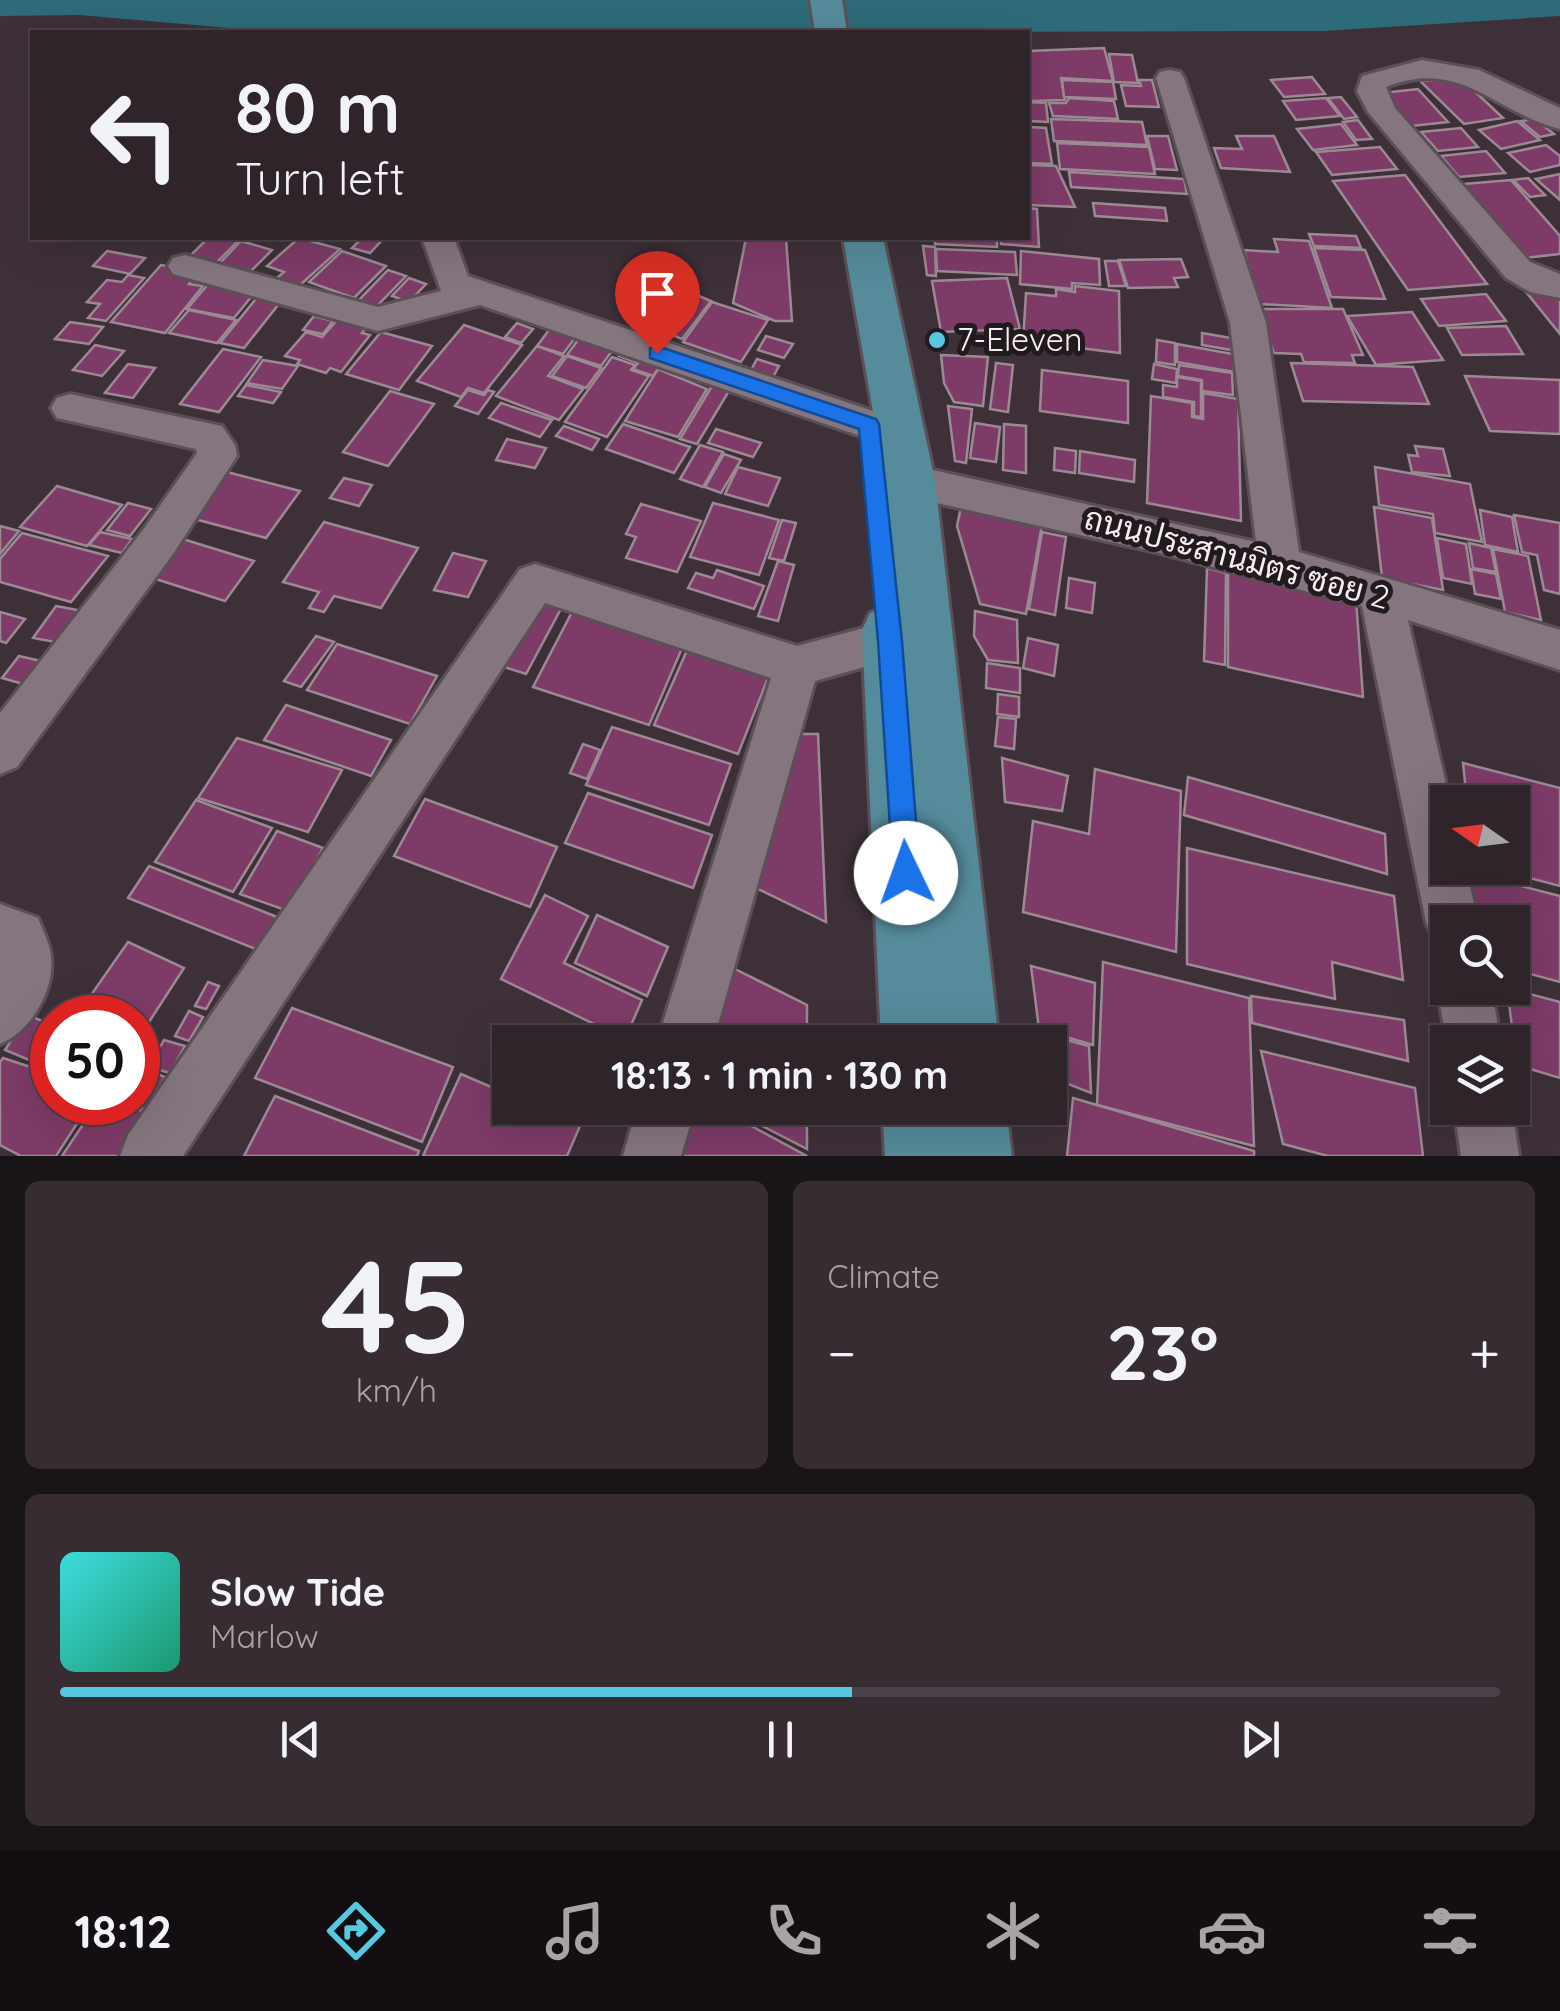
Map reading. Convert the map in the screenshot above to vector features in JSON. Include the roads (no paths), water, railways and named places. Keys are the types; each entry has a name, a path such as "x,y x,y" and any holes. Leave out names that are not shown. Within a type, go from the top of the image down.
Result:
{"main road":[{"path":"826,0 831,30"},
{"path":"841,240 869,424 890,641 962,1025"},
{"path":"863,240 910,481 924,835 916,1025"},
{"path":"919,1125 921,1156"},
{"path":"973,1125 976,1156"}],"street":[{"path":"1560,120 1473,74 1423,68 1372,82 1371,91 1383,112 1518,270 1542,284 1560,286"},
{"path":"1170,78 1248,323 1280,566"},
{"path":"439,240 454,284 869,424"},
{"path":"185,266 378,319 481,293"},
{"path":"0,751 158,542 217,456 216,445 208,437 70,408"},
{"name":"ถนนประสานมิตร ซอย 2","path":"910,481 1094,520 1280,566 1495,627 1560,650"},
{"path":"148,1156 535,582 797,666 890,641"},
{"path":"1381,595 1448,905"},
{"path":"690,1025 797,666"},
{"path":"0,930 19,937 26,954 26,973 0,1017"},
{"path":"652,1156 661,1125"},
{"path":"1485,1125 1490,1156"}],"water":[{"path":"0,0 1560,0 1560,16 1323,31 254,30 79,15 0,16"}],"place":[{"name":"7-Eleven","path":"937,340"}]}
